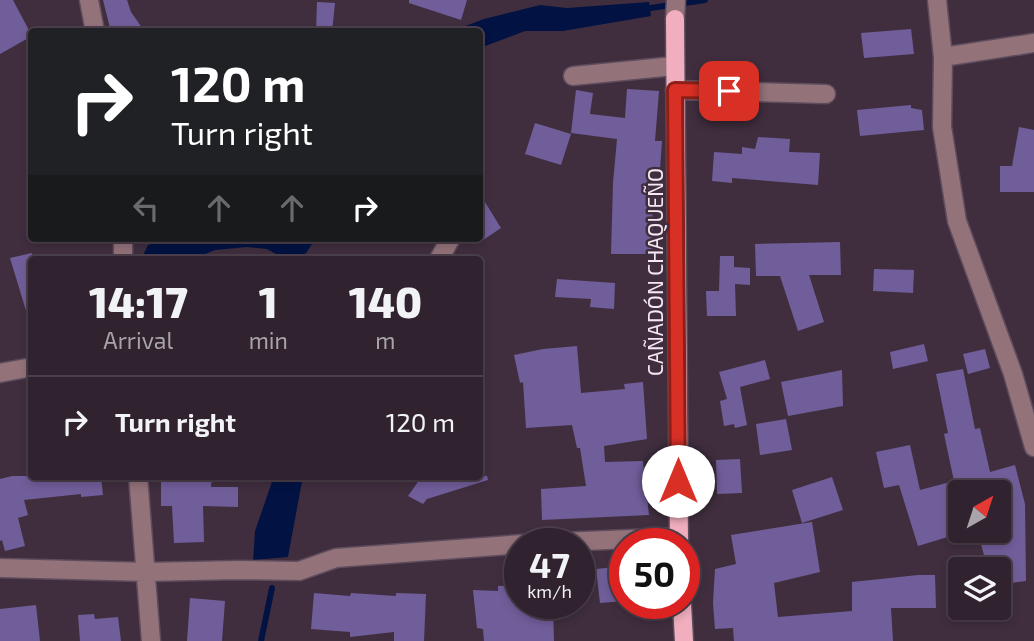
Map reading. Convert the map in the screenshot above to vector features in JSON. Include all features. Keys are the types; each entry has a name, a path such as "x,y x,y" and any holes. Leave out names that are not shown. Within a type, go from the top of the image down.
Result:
{"main road":[{"name":"CAÑADÓN CHAQUEÑO","path":"675,19 679,528"},
{"path":"683,619 684,641"}],"street":[{"path":"89,0 94,28"},
{"name":"CAÑADÓN CHAQUEÑO","path":"675,19 676,0"},
{"path":"937,0 943,57 942,127 957,221 1013,374 1034,447"},
{"path":"943,57 1034,43"},
{"path":"573,76 674,66"},
{"path":"675,90 826,94"},
{"path":"0,373 28,369"},
{"path":"138,480 151,641"},
{"path":"0,568 299,572 336,558 536,543 609,542"}],"shaded area":[{"path":"649,2 651,16 563,31 525,31 483,47 483,28 460,28 540,5 567,8"},
{"path":"158,242 313,242 300,256 279,256 267,249 247,247 215,250 200,256 142,256 148,245"},
{"path":"273,480 302,480 288,557 253,560 255,531"}],"building":[{"path":"0,0 13,0 28,28 28,38 0,54"},
{"path":"103,0 127,0 131,12 142,28 110,28"},
{"path":"409,0 467,0 461,20 409,3"},
{"path":"317,2 335,3 332,28 316,28"},
{"path":"911,29 914,54 864,58 861,33"},
{"path":"627,89 659,91 655,141 662,141 660,169 652,169 653,254 611,254 617,139 571,133 576,90 593,93 590,114 625,118"},
{"path":"911,105 911,108 922,110 924,130 860,136 857,110"},
{"path":"535,123 571,134 561,165 525,154"},
{"path":"1019,127 1034,130 1034,192 1000,192 1000,166 1012,166"},
{"path":"758,137 790,139 789,152 820,153 818,185 732,178 732,183 712,181 714,152 742,154 742,147 755,149"},
{"path":"483,199 501,228 483,240"},
{"path":"840,242 841,275 809,275 824,322 798,331 780,276 756,276 755,244"},
{"path":"32,253 32,256 28,256 28,314 27,314 10,258"},
{"path":"720,256 734,256 734,267 750,268 750,285 735,284 736,316 707,316 706,291 719,291"},
{"path":"874,269 914,270 913,293 873,291"},
{"path":"557,279 615,283 614,309 590,307 591,299 555,297"},
{"path":"924,344 928,361 893,369 890,352"},
{"path":"577,346 581,393 625,389 624,384 643,382 647,439 604,446 605,462 643,461 649,515 542,520 541,489 586,486 580,448 577,448 572,425 526,428 523,382 520,383 514,355"},
{"path":"985,349 990,368 968,374 963,354"},
{"path":"765,360 770,379 740,387 747,425 735,428 734,424 724,426 720,401 727,399 719,372"},
{"path":"963,369 975,429 980,428 990,472 1015,465 1025,504 1026,581 1011,583 1011,557 984,557 981,543 1012,542 1012,480 954,480 936,374"},
{"path":"842,370 843,406 788,416 781,382"},
{"path":"786,419 792,450 760,455 756,424"},
{"path":"910,445 920,490 948,483 948,537 918,546 899,485 884,488 876,452"},
{"path":"740,459 742,493 717,494 716,460"},
{"path":"28,476 28,480 101,480 103,495 81,497 81,494 24,500 28,515 18,518 25,546 5,551 2,540 0,541 0,479"},
{"path":"483,476 487,476 488,480 427,499 423,504 408,496 419,480 483,480"},
{"path":"832,477 843,510 802,523 792,490"},
{"path":"161,480 212,480 211,487 238,487 238,507 203,506 204,542 174,543 172,506 161,506"},
{"path":"812,522 820,572 774,583 778,617 852,611 852,582 918,575 935,575 936,608 891,608 893,641 734,641 733,628 715,629 715,569 736,564 731,535"},
{"path":"609,568 609,602 600,603 596,569"},
{"path":"498,586 504,586 504,619 553,619 554,641 484,641 483,629 477,628 473,590 498,591"},
{"path":"314,593 350,596 351,593 396,596 396,593 426,594 424,641 394,641 394,632 350,637 350,632 311,629"},
{"path":"190,598 225,601 222,641 187,641"},
{"path":"36,605 40,641 0,641 0,609"},
{"path":"94,614 95,619 118,617 121,641 80,641 78,615"}],"waterway":[{"path":"644,9 705,0"},
{"path":"261,641 272,588"}],"route":[{"path":"678,481 675,90 729,91"}]}
